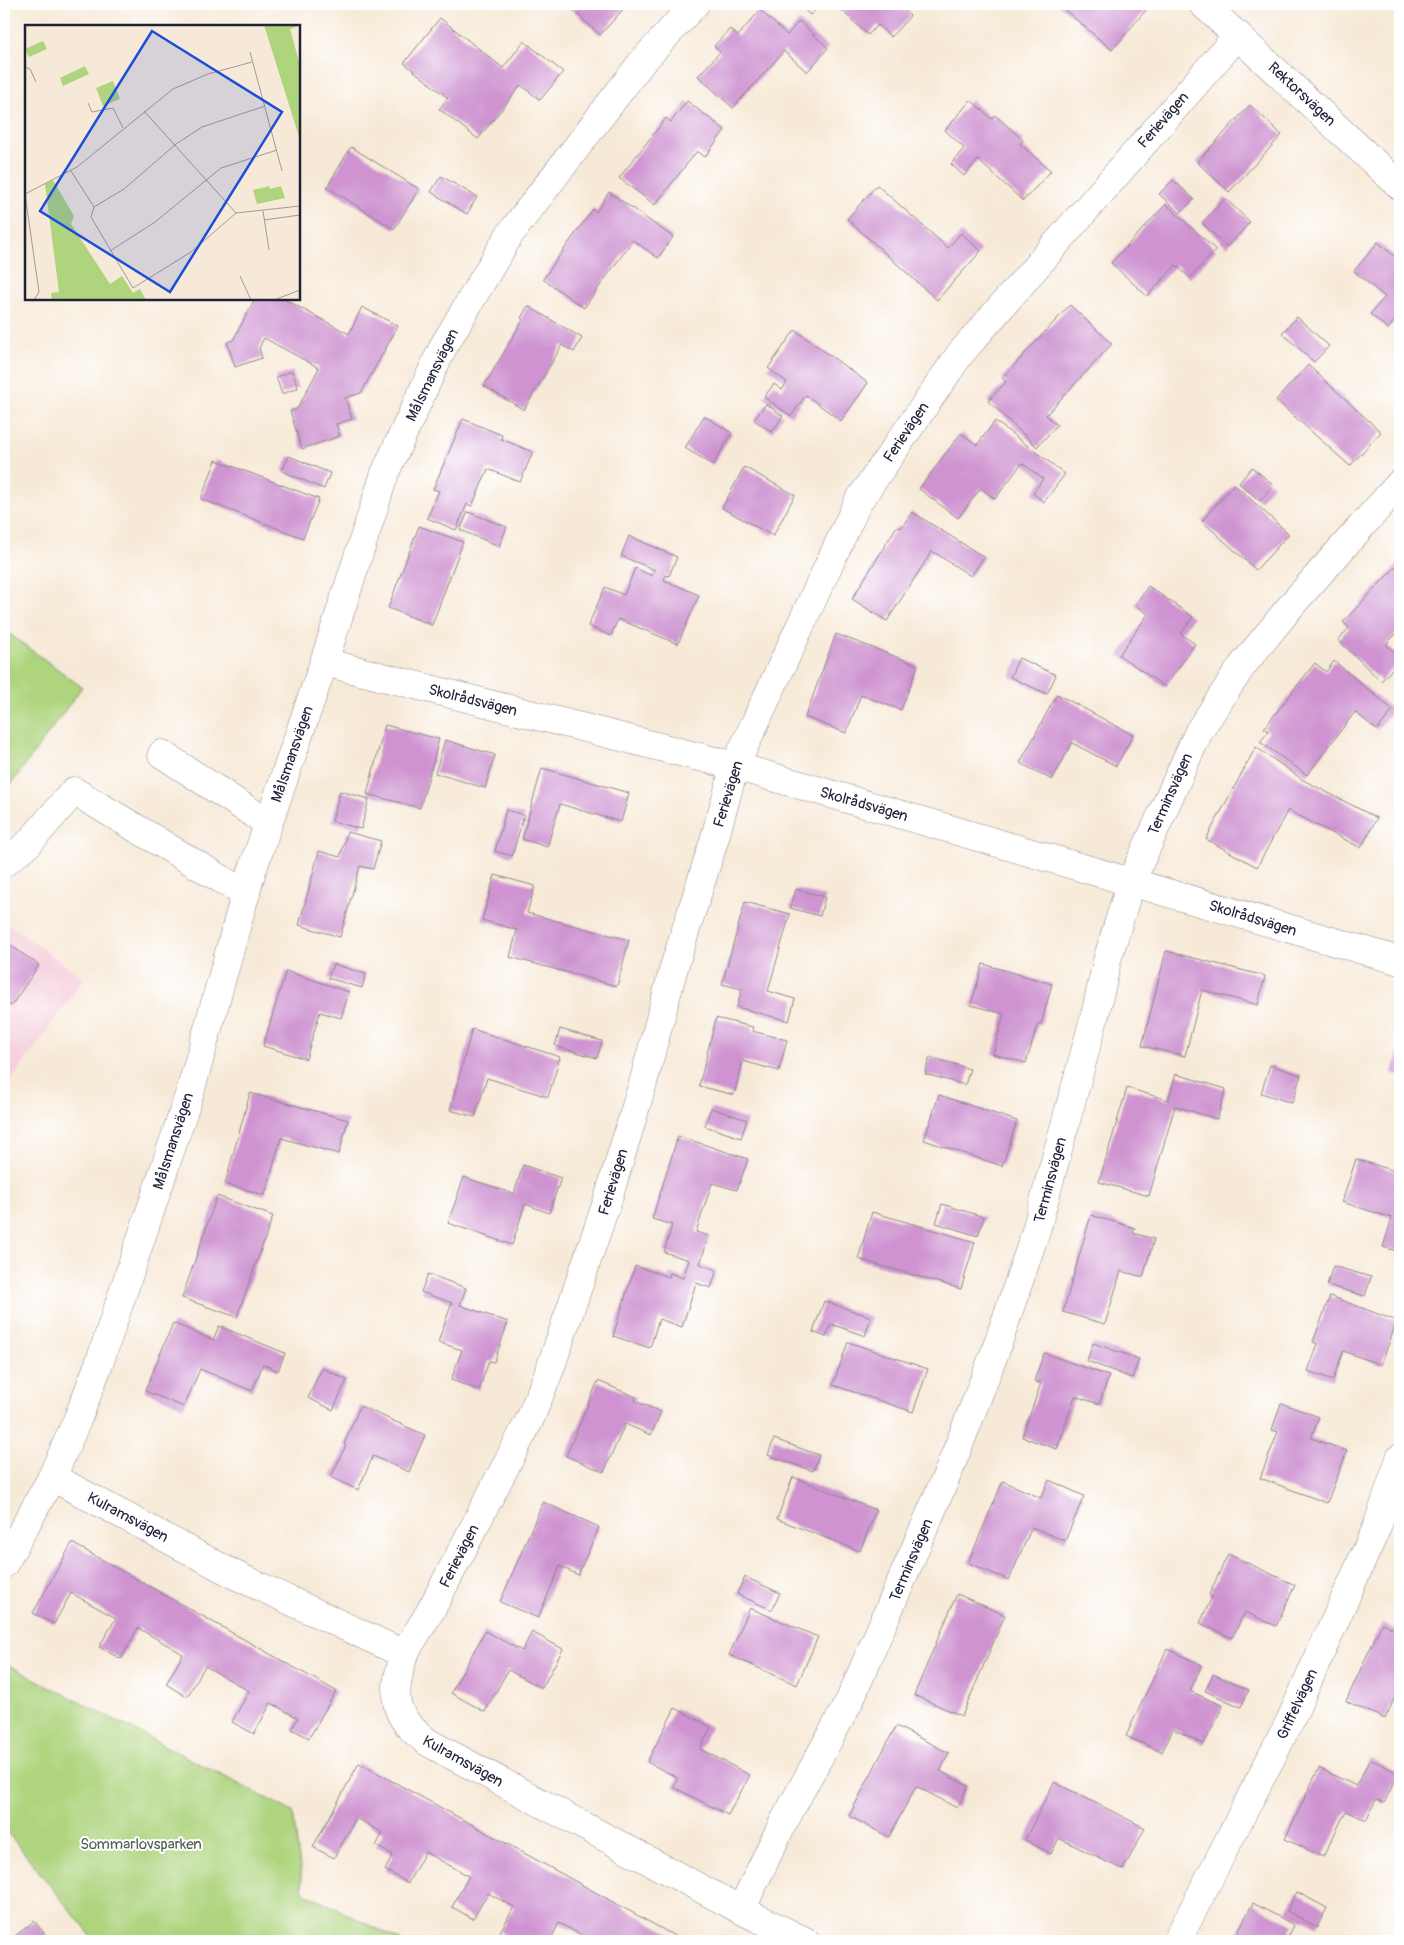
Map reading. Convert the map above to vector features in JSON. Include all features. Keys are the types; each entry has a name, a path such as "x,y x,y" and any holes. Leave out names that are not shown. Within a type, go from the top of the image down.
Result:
{"street":[{"name":"Målsmansvägen","path":"4,1564 52,1476 78,1418 116,1315 191,1089 246,894 268,824 324,662 385,473 443,347 510,234 642,62 695,4"},
{"name":"Rektorsvägen","path":"1202,4 1238,35 1400,186"},
{"name":"Ferievägen","path":"404,1654 431,1610 530,1419 550,1369 608,1199 643,1083 674,966 713,844 734,766 858,502 960,354 1238,35"},
{"name":"Terminsvägen","path":"741,1910 781,1827 849,1702 950,1468 995,1352 1035,1234 1095,1015 1108,957 1131,882 1198,732 1236,674 1295,601 1400,483"},
{"name":"Skolrådsvägen","path":"324,662 734,766 1400,960"},
{"path":"162,754 268,824"},
{"path":"4,863 28,844 74,791 246,894"},
{"name":"Griffelvägen","path":"1177,1941 1290,1721 1377,1527 1400,1458"},
{"name":"Kulramsvägen","path":"52,1476 235,1575 404,1654 396,1682 395,1702 405,1721 429,1743 741,1910 805,1941"}],"shaded area":[{"path":"4,921 84,979 4,1091"}],"green space":[{"path":"4,630 82,687 4,794"},
{"name":"Sommarlovsparken","path":"4,1663 293,1812 303,1892 402,1941 95,1941 4,1828"}],"building":[{"path":"581,4 628,4 600,35 574,11"},
{"path":"798,4 821,4 810,15"},
{"path":"835,4 897,4 910,16 891,37 878,25 868,35"},
{"path":"1058,4 1139,4 1146,10 1112,50"},
{"path":"760,10 787,35 799,21 828,48 807,72 784,51 733,108 698,76 720,52 714,46 730,29 738,36"},
{"path":"440,18 503,68 524,41 563,72 540,100 521,85 478,139 439,109 448,98 404,63"},
{"path":"971,100 992,119 995,115 1023,140 1020,144 1051,171 1023,201 978,160 964,176 951,164 964,148 945,130"},
{"path":"687,101 725,130 705,157 697,151 655,205 619,178 666,118 671,122"},
{"path":"1250,105 1282,135 1229,192 1197,162"},
{"path":"351,147 419,189 394,229 327,187"},
{"path":"441,176 477,197 467,214 431,192"},
{"path":"1173,180 1194,199 1180,213 1159,194"},
{"path":"877,185 948,248 961,233 981,251 937,300 847,219"},
{"path":"609,192 673,237 658,258 633,240 584,308 543,279 593,209 596,212"},
{"path":"1225,198 1250,222 1227,247 1202,223"},
{"path":"1166,204 1216,250 1190,278 1176,265 1147,296 1111,263"},
{"path":"1378,242 1400,261 1400,314 1388,329 1370,314 1385,297 1354,271"},
{"path":"254,300 286,300 349,334 362,307 398,326 361,393 345,398 352,419 336,424 340,436 302,449 290,411 297,409 319,368 264,338 259,348 262,358 235,367 227,342 233,340"},
{"path":"1070,305 1112,344 1046,415 1057,425 1037,447 988,401 1006,382 1002,378"},
{"path":"528,306 582,338 574,352 562,345 524,410 484,386 523,320 521,318"},
{"path":"1297,317 1329,346 1314,362 1282,333"},
{"path":"795,330 868,383 841,421 806,395 791,416 764,397 774,384 782,390 787,382 768,368"},
{"path":"1308,365 1381,432 1350,466 1276,400"},
{"path":"292,371 298,388 282,394 276,377"},
{"path":"766,404 783,416 772,432 754,420"},
{"path":"704,416 732,433 713,465 685,448"},
{"path":"463,419 502,435 501,439 533,452 520,482 488,469 472,506 467,504 456,530 427,518 439,491 433,489"},
{"path":"995,421 1065,474 1044,502 1033,493 1043,479 1022,463 995,499 981,488 958,518 919,489 961,433 977,445"},
{"path":"289,456 330,473 324,489 282,471"},
{"path":"216,460 319,499 303,538 201,499"},
{"path":"744,467 795,495 773,536 722,508"},
{"path":"1252,467 1273,485 1260,501 1239,483"},
{"path":"1234,484 1289,534 1256,570 1202,521"},
{"path":"468,512 507,527 499,546 460,530"},
{"path":"912,512 984,557 971,576 932,551 887,621 852,599 897,526 901,528"},
{"path":"419,526 463,542 432,625 388,608"},
{"path":"629,536 677,557 669,576 666,575 664,580 699,595 678,644 618,619 611,636 588,626 605,587 624,595 635,568 652,576 655,570 621,556"},
{"path":"1400,562 1400,630 1386,644 1400,657 1400,661 1381,681 1338,640 1349,628 1343,622"},
{"path":"1148,586 1193,617 1181,634 1195,644 1165,687 1119,655 1148,614 1135,605"},
{"path":"836,634 918,665 901,710 861,695 846,733 805,717"},
{"path":"1019,658 1056,675 1047,694 1010,677"},
{"path":"1334,661 1393,710 1377,730 1355,712 1307,775 1260,742 1269,731 1264,728 1315,663 1326,672"},
{"path":"1057,694 1133,735 1116,766 1072,743 1052,780 1020,763"},
{"path":"385,725 439,739 420,808 367,794"},
{"path":"445,740 495,755 485,788 435,773"},
{"path":"1256,747 1303,780 1377,818 1361,848 1288,810 1257,867 1206,839"},
{"path":"542,768 629,793 621,822 560,804 547,847 522,839"},
{"path":"340,791 369,799 361,829 332,821"},
{"path":"506,810 524,815 512,856 495,851"},
{"path":"347,832 381,841 373,869 360,866 340,937 299,925 319,851 340,857"},
{"path":"495,875 535,886 527,913 629,940 617,986 510,957 517,930 482,920"},
{"path":"796,889 825,897 820,916 790,908"},
{"path":"745,902 790,914 768,991 795,999 789,1021 737,1007 742,989 722,984"},
{"path":"4,941 39,965 11,1006 4,1002"},
{"path":"1166,951 1265,976 1258,1005 1202,990 1185,1056 1142,1046"},
{"path":"333,964 366,974 362,988 328,978"},
{"path":"983,964 1052,984 1041,1024 1038,1024 1026,1063 993,1054 1004,1014 971,1005"},
{"path":"286,971 349,992 341,1018 320,1012 306,1059 263,1046"},
{"path":"716,1018 753,1027 752,1031 787,1040 779,1071 743,1061 734,1095 699,1086"},
{"path":"472,1029 560,1057 548,1097 487,1078 475,1117 450,1110"},
{"path":"560,1029 602,1041 597,1058 555,1046"},
{"path":"1400,1047 1400,1076 1392,1073"},
{"path":"930,1057 970,1069 965,1085 925,1074"},
{"path":"1270,1065 1301,1075 1292,1103 1261,1093"},
{"path":"1176,1074 1226,1089 1217,1119 1175,1106 1149,1196 1099,1182 1127,1088 1168,1100"},
{"path":"250,1093 348,1120 339,1154 281,1138 265,1195 225,1184"},
{"path":"939,1095 1017,1121 1002,1166 924,1140"},
{"path":"711,1108 747,1120 741,1138 705,1126"},
{"path":"678,1136 748,1159 737,1190 712,1183 696,1232 709,1236 700,1264 717,1270 711,1288 696,1283 682,1327 659,1319 650,1348 613,1336 635,1266 669,1277 670,1273 683,1278 689,1260 664,1252 672,1225 652,1219"},
{"path":"1356,1159 1398,1172 1400,1165 1400,1252 1383,1247 1392,1218 1342,1202"},
{"path":"523,1165 561,1178 549,1213 525,1204 512,1245 448,1223 464,1177 514,1194"},
{"path":"217,1196 273,1216 237,1317 182,1298"},
{"path":"942,1204 984,1217 978,1236 936,1223"},
{"path":"872,1212 975,1242 961,1289 858,1259"},
{"path":"1091,1215 1135,1228 1133,1233 1154,1239 1143,1277 1121,1271 1105,1324 1063,1312"},
{"path":"1333,1266 1371,1277 1365,1296 1327,1285"},
{"path":"428,1274 466,1288 460,1305 508,1322 494,1362 489,1361 479,1390 451,1380 462,1350 438,1342 452,1303 421,1292"},
{"path":"1330,1296 1397,1321 1381,1365 1343,1351 1333,1380 1308,1371 1318,1344 1313,1342"},
{"path":"824,1301 871,1317 865,1336 831,1324 826,1337 813,1332"},
{"path":"173,1323 213,1340 219,1326 285,1353 278,1371 263,1364 252,1391 200,1369 184,1407 145,1391"},
{"path":"848,1342 928,1369 913,1412 833,1385"},
{"path":"1093,1343 1139,1359 1132,1378 1087,1361"},
{"path":"1044,1353 1109,1376 1099,1404 1075,1396 1057,1449 1022,1437 1041,1383 1034,1381"},
{"path":"322,1368 347,1380 333,1410 308,1398"},
{"path":"598,1381 636,1397 635,1401 661,1412 651,1435 625,1424 604,1472 566,1456"},
{"path":"1281,1403 1319,1417 1311,1438 1347,1451 1327,1503 1260,1478 1278,1432 1272,1430"},
{"path":"360,1406 425,1435 409,1472 373,1456 358,1490 331,1477 346,1445 344,1444"},
{"path":"774,1439 819,1455 813,1471 768,1455"},
{"path":"793,1477 876,1510 860,1551 777,1519"},
{"path":"1049,1480 1084,1496 1065,1541 1032,1527 1009,1580 968,1563 1003,1481 1041,1498"},
{"path":"543,1502 599,1527 578,1575 560,1566 538,1618 500,1602"},
{"path":"72,1543 336,1691 309,1738 292,1729 298,1718 271,1703 254,1734 232,1722 249,1691 205,1666 187,1697 166,1684 183,1654 138,1628 121,1659 99,1647 116,1618 71,1593 54,1624 33,1613"},
{"path":"1228,1554 1295,1585 1276,1626 1245,1612 1232,1638 1200,1623 1212,1597 1209,1595"},
{"path":"745,1577 780,1593 772,1610 737,1594"},
{"path":"957,1594 1005,1615 962,1716 914,1695"},
{"path":"750,1608 818,1637 797,1685 729,1655"},
{"path":"1382,1623 1398,1631 1400,1627 1400,1686 1385,1719 1346,1701"},
{"path":"485,1631 522,1651 532,1632 563,1649 542,1688 508,1670 485,1712 451,1693"},
{"path":"1167,1649 1202,1665 1190,1691 1223,1706 1204,1744 1173,1729 1162,1752 1126,1736"},
{"path":"1213,1674 1249,1690 1241,1707 1205,1691"},
{"path":"675,1708 711,1727 700,1749 750,1775 728,1815 673,1787 678,1778 647,1762"},
{"path":"896,1726 949,1753 940,1771 968,1786 957,1808 916,1786 889,1837 849,1816"},
{"path":"1370,1759 1399,1773 1384,1803 1376,1799 1366,1820 1346,1811 1323,1857 1285,1839 1319,1768 1356,1786"},
{"path":"359,1763 684,1941 593,1941 559,1923 550,1941 518,1941 500,1932 514,1907 488,1893 473,1919 452,1907 469,1876 425,1852 408,1883 385,1870 393,1855 376,1846 383,1833 356,1818 334,1858 313,1847"},
{"path":"1054,1782 1145,1828 1123,1870 1059,1838 1051,1854 1025,1840"},
{"path":"1297,1892 1327,1908 1317,1927 1287,1911"},
{"path":"1253,1903 1294,1925 1286,1941 1233,1941"},
{"path":"34,1921 50,1940 9,1941"}]}
